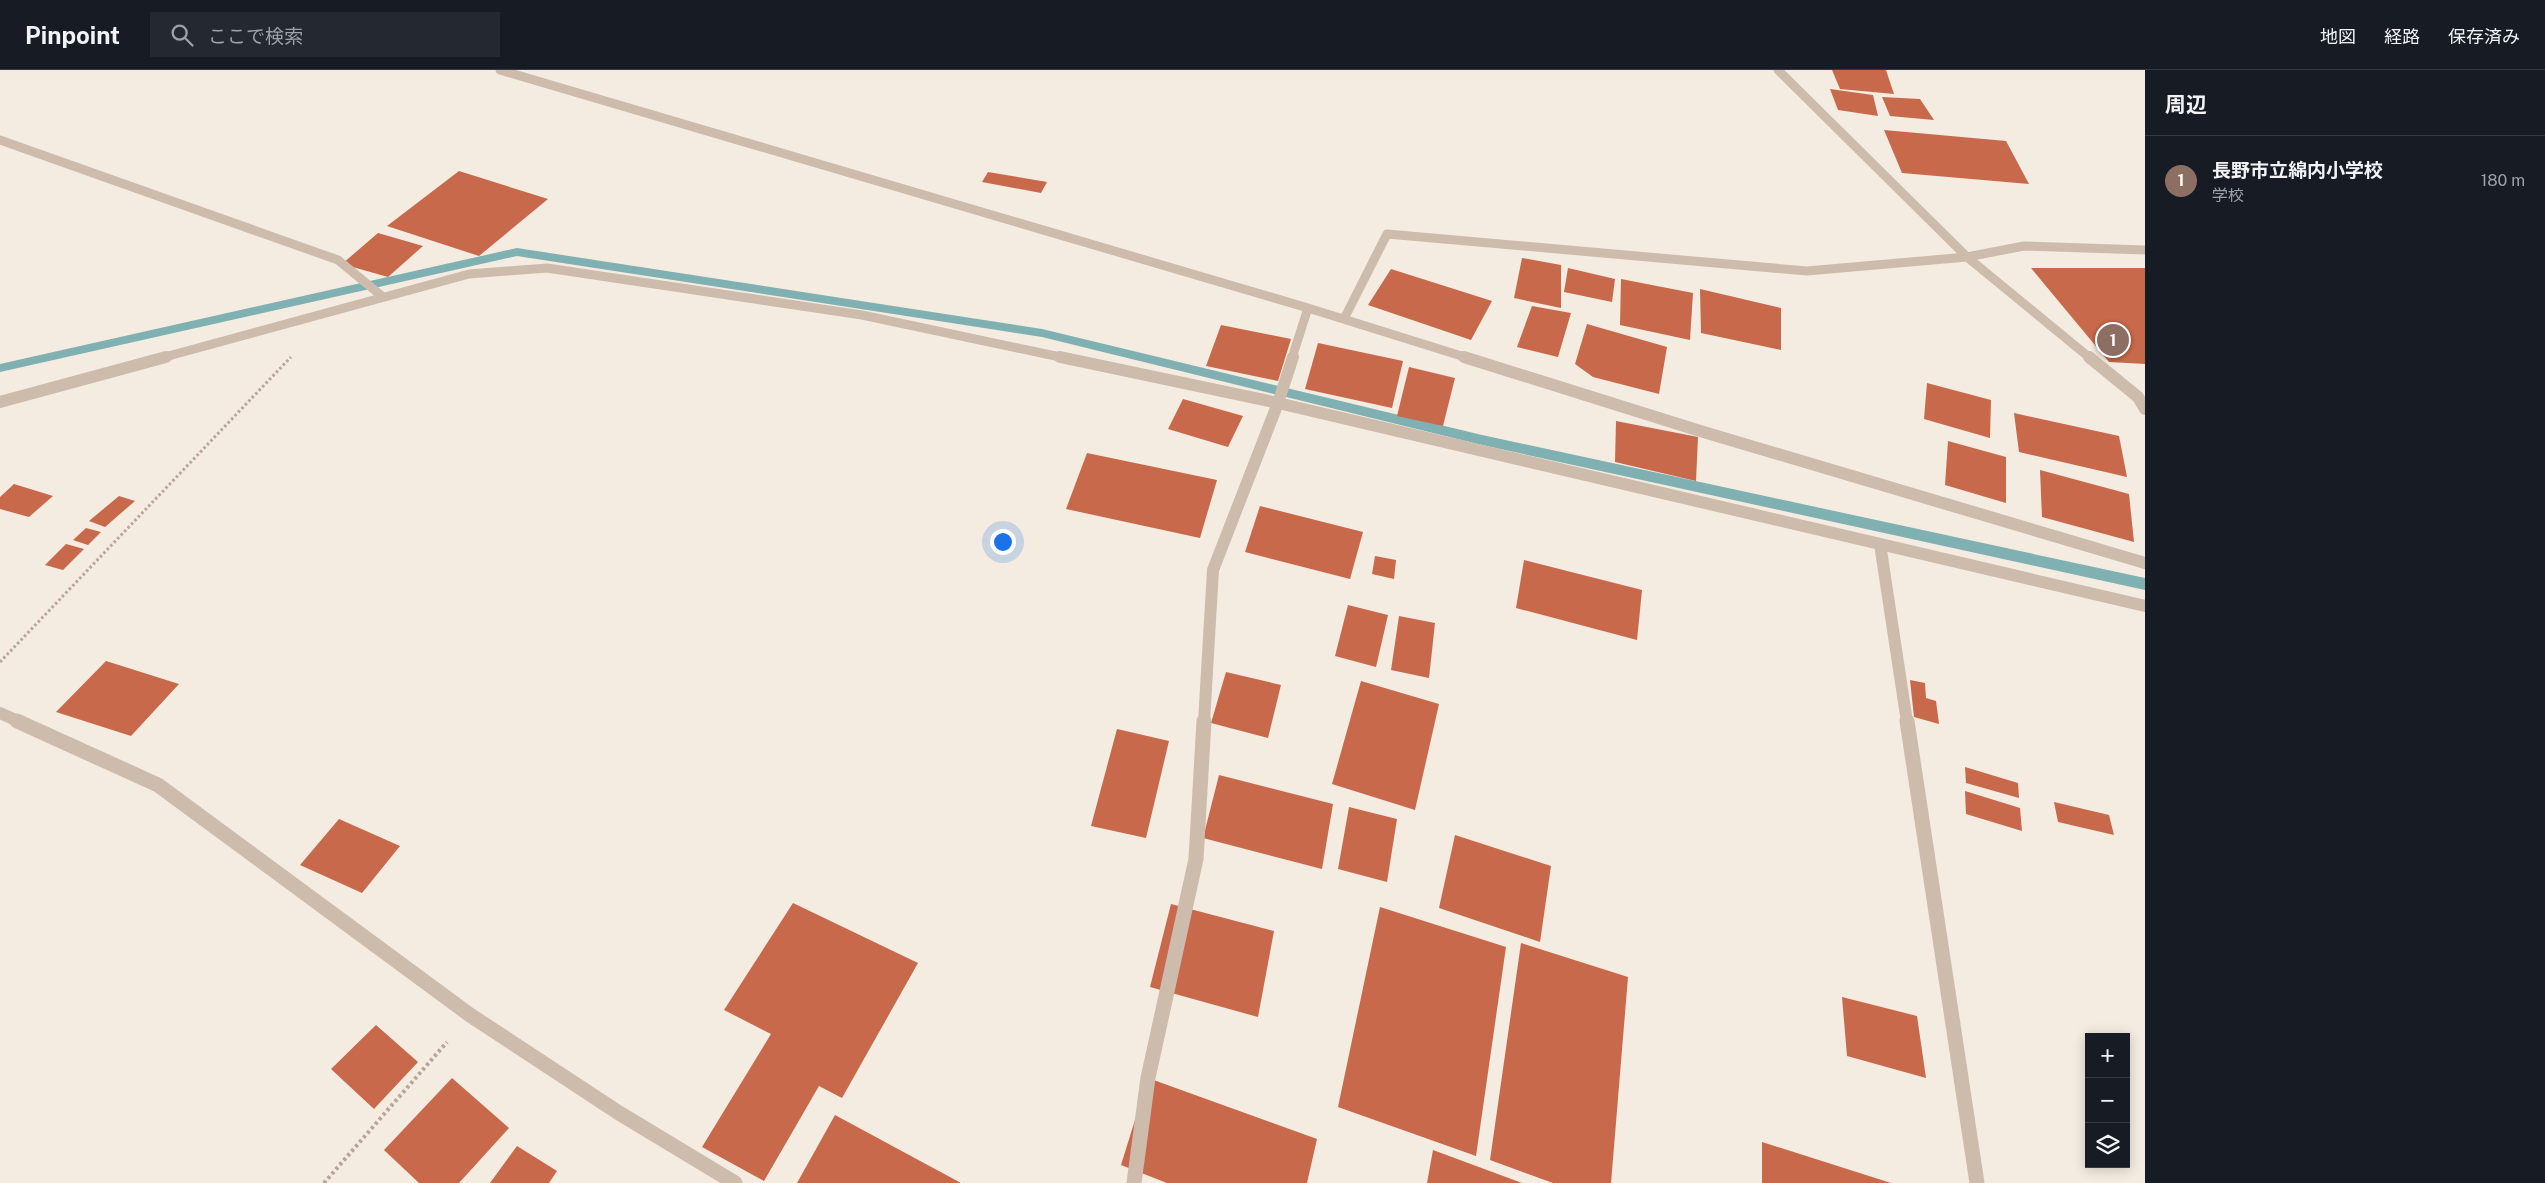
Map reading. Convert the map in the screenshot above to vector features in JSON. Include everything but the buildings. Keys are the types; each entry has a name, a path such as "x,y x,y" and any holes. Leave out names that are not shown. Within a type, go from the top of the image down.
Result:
{"street":[{"path":"500,70 1308,308 1697,430 2145,564"},
{"path":"1778,70 1967,257 2138,397 2145,409"},
{"path":"0,140 338,260 383,297"},
{"path":"1344,319 1387,234 1808,271 1967,257 2024,246 2145,250"},
{"path":"0,402 469,274 547,268 862,316 1278,402 2145,606"},
{"path":"1134,1183 1148,1078 1196,859 1213,570 1278,402 1308,308"},
{"path":"1880,544 1977,1183"},
{"path":"0,713 158,785 470,1015 619,1113 735,1183"}],"path":[{"path":"0,662 296,352"},
{"path":"324,1183 470,1015"}],"waterway":[{"path":"0,368 517,252 1042,333 1482,440 2145,584"}],"place":[{"name":"長野市立綿内小学校","path":"2113,340"}]}
